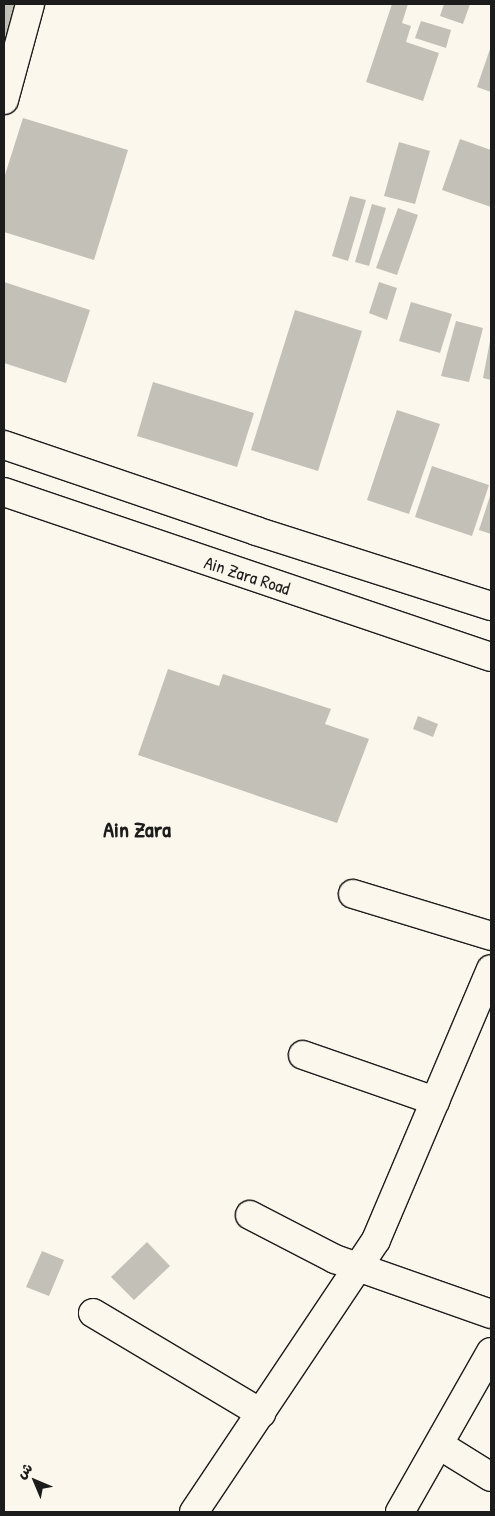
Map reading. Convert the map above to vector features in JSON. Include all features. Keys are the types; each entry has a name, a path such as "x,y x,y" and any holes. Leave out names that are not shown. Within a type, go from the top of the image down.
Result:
{"street":[{"path":"4,100 10,52 30,4"},
{"path":"4,445 256,531 491,606"},
{"name":"Ain Zara Road","path":"4,492 491,657"},
{"path":"353,894 491,936"},
{"path":"194,1512 359,1269 376,1240 491,969"},
{"path":"303,1056 435,1101"},
{"path":"250,1215 359,1269 491,1314"},
{"path":"93,1313 261,1413"},
{"path":"400,1512 440,1446 491,1352"},
{"path":"440,1446 491,1477"}],"building":[{"path":"4,4 16,4 5,38 4,37"},
{"path":"392,4 408,4 402,23 411,26 406,42 439,53 423,101 366,82"},
{"path":"444,4 470,4 463,24 440,16"},
{"path":"421,21 451,30 446,48 415,38"},
{"path":"491,46 491,92 477,87"},
{"path":"23,118 128,150 94,260 4,232 4,178"},
{"path":"460,139 491,150 491,207 442,190"},
{"path":"399,142 430,151 415,204 384,196"},
{"path":"350,196 366,200 348,261 332,256"},
{"path":"372,204 386,208 369,266 355,262"},
{"path":"398,208 418,215 397,275 376,268"},
{"path":"4,282 90,310 66,383 4,363"},
{"path":"379,282 397,288 387,320 369,313"},
{"path":"411,302 452,314 440,353 399,341"},
{"path":"295,310 362,331 318,471 251,450"},
{"path":"456,321 483,328 469,382 441,376"},
{"path":"491,341 491,380 483,378"},
{"path":"153,382 254,413 237,467 137,436"},
{"path":"397,410 440,424 409,514 367,500"},
{"path":"432,466 489,485 472,536 415,517"},
{"path":"491,493 491,534 479,530"},
{"path":"168,669 219,686 223,674 331,709 325,724 369,739 337,823 138,755"},
{"path":"418,716 438,724 433,737 413,729"},
{"path":"147,1242 170,1266 134,1300 111,1277"},
{"path":"42,1251 64,1260 49,1296 26,1287"}],"district":[{"name":"Ain Zara","path":"137,830"}]}
